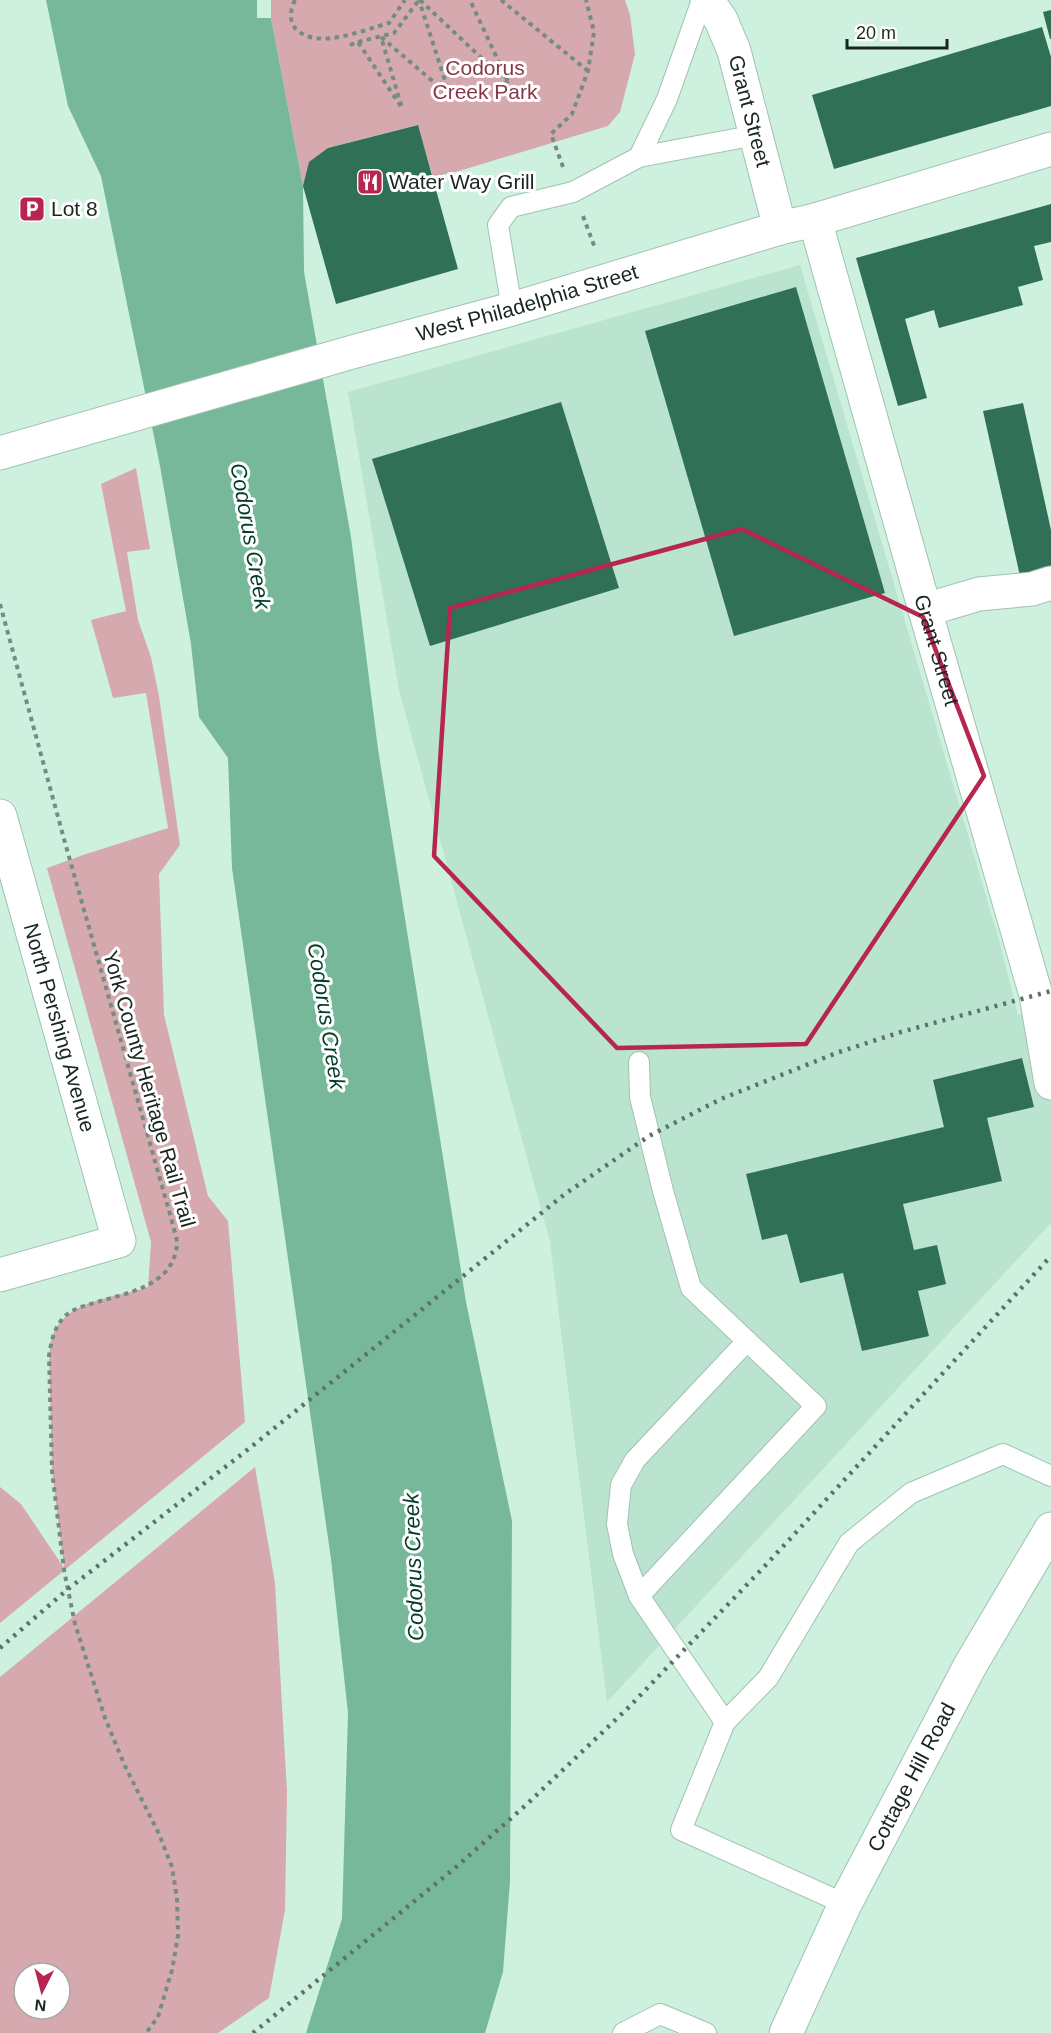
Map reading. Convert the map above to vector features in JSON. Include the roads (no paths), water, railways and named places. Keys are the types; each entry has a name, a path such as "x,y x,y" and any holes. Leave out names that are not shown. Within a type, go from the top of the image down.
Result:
{"street":[{"name":"Grant Street","path":"707,0 721,20 734,51 780,228"},
{"name":"West Philadelphia Street","path":"0,453 356,351 512,309 1051,149"},
{"name":"Grant Street","path":"815,220 1036,995 1047,1039 1051,1083"},
{"path":"925,610 979,594 1032,589 1051,583"},
{"name":"North Pershing Avenue","path":"0,816 119,1241 0,1275"},
{"name":"Cottage Hill Road","path":"786,2033 845,1904 971,1664 1051,1529"}],"lane":[{"path":"639,157 668,99 702,0"},
{"path":"512,309 498,225 511,207 573,192 639,157 756,135"},
{"path":"639,1062 642,1107 691,1288 816,1406 639,1596"},
{"path":"725,1722 639,1596 623,1554 617,1524 621,1485 635,1460 747,1341"},
{"path":"845,1904 681,1830 725,1722 768,1678 849,1543 911,1493 1003,1454 1051,1476"},
{"path":"623,2033 660,2014 706,2033"}],"water":[{"name":"Codorus Creek","path":"46,0 257,0 257,18 271,18 303,186 304,272 351,537 378,749 466,1302 512,1521 510,1881 503,1972 485,2033 306,2033 342,1919 348,1713 331,1559 232,868 228,758 199,717 191,644 160,466 101,176 68,106"}],"railway":[{"path":"0,1648 68,1589 251,1447 565,1194 649,1136 721,1099 839,1052 901,1032 1051,991"},
{"path":"253,2033 455,1868 526,1805 628,1708 764,1567 1051,1256"}],"place":[{"name":"Water Way Grill","path":"370,182"},
{"name":"Lot 8","path":"32,209"}],"park label":[{"name":"Codorus Creek Park","path":"485,80"}]}
